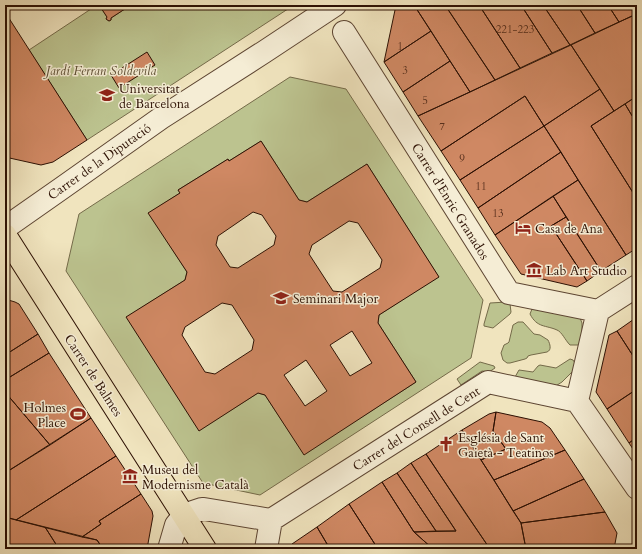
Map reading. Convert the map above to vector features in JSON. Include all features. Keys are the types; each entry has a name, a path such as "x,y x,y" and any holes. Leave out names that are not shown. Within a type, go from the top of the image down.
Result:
{"main road":[{"name":"Carrer de Balmes","path":"5,235 194,512 205,549"}],"street":[{"name":"Carrer de la Diputació","path":"5,228 161,118 335,5"},
{"name":"Carrer d'Enric Granados","path":"344,32 510,293 598,311"},
{"path":"637,286 598,311 577,401 637,488"},
{"name":"Carrer del Consell de Cent","path":"271,520 488,382 577,401"},
{"path":"170,549 176,525 194,512 271,520 266,549"}],"green space":[{"name":"Jardí Ferran Soldevila","path":"99,5 107,17 106,19 109,21 111,18 131,5 294,5 87,140 29,50"},
{"path":"290,77 346,89 483,300 471,358 260,495 203,483 66,271 79,214","holes":["261,141 299,200 307,202 367,164 438,276 379,315 378,323 416,382 304,454 265,395 258,393 199,430 127,317 185,280 187,272 149,213 180,193 178,190 228,159 229,161"]},
{"path":"507,302 510,304 510,314 493,328 484,326 490,303"},
{"path":"533,308 580,318 582,323 582,342 579,345 570,345 559,331 536,322 530,314"},
{"path":"518,322 523,322 534,334 540,335 548,340 550,348 547,352 531,355 525,359 507,363 503,360 501,353 504,345 509,342 513,325"},
{"path":"570,359 575,363 574,370 562,382 554,387 515,377 519,370 533,372 540,365 556,368"},
{"path":"480,362 494,366 495,368 489,372 482,371 461,385 457,379"}],"building":[{"path":"99,5 131,5 111,18 109,21 106,19 107,17"},
{"path":"397,5 414,5 431,31 384,62 395,10"},
{"path":"414,5 445,5 495,80 470,92"},
{"path":"445,5 479,5 520,68 495,80"},
{"path":"479,5 521,5 552,53 520,68"},
{"path":"521,5 543,5 570,45 552,53"},
{"path":"543,5 577,5 595,33 570,45"},
{"path":"577,5 608,5 619,22 595,33"},
{"path":"608,5 637,5 637,14 619,22"},
{"path":"5,12 87,140 53,162 41,165 5,157"},
{"path":"636,14 637,96 614,111 571,45"},
{"path":"431,31 450,61 403,92 384,62"},
{"path":"571,45 600,89 544,126 525,96 441,151 418,116"},
{"path":"147,52 155,65 119,88 111,75"},
{"path":"450,61 470,92 418,116 403,92"},
{"path":"600,89 614,111 591,126 637,199 637,248 626,255 544,126"},
{"path":"525,96 544,126 460,180 441,151"},
{"path":"637,96 637,124 625,104"},
{"path":"625,104 637,124 637,199 591,126"},
{"path":"544,126 561,152 478,208 460,180"},
{"name":"Seminari Major","path":"261,141 299,200 307,202 367,164 439,277 379,315 378,323 416,382 304,455 265,395 258,393 199,431 126,317 185,280 187,272 148,213 180,193 178,190 228,159 229,161","holes":["253,212 262,215 276,236 274,245 238,268 230,267 216,245 218,236","349,221 358,223 382,260 380,268 342,292 333,291 309,254 312,245","222,303 232,305 254,340 252,350 215,374 205,372 182,335 185,327","352,331 372,363 350,376 330,345","306,360 327,391 305,406 284,375"]},
{"path":"561,152 578,180 495,235 478,208"},
{"path":"578,180 626,255 601,271 553,196"},
{"path":"553,196 566,217 551,226 587,281 577,287 521,274 495,235"},
{"path":"566,217 601,271 587,281 551,226"},
{"path":"5,299 19,304 38,334 5,355"},
{"path":"637,317 637,362 617,331"},
{"path":"617,331 637,362 637,389 607,409 596,392 609,335"},
{"path":"38,334 49,353 5,380 5,355"},
{"path":"49,353 91,418 50,445 5,392 5,380"},
{"path":"637,389 637,437 629,443 607,409"},
{"path":"5,392 50,445 5,473"},
{"path":"496,412 493,431 506,449 481,460 462,430 489,414"},
{"path":"496,412 542,422 550,428 565,450 494,480 481,460 506,449 493,431"},
{"path":"91,418 116,456 16,520 5,517 5,473"},
{"path":"462,430 521,523 526,549 490,549 426,454"},
{"path":"637,437 637,455 629,443"},
{"path":"565,450 584,479 513,511 494,480"},
{"path":"426,454 490,549 433,549 414,532 456,531 411,463"},
{"path":"116,456 141,494 99,521 101,524 82,537 16,520"},
{"path":"411,463 456,531 436,531 397,473"},
{"path":"397,473 436,531 414,532 382,482"},
{"path":"584,479 605,512 521,523 513,511"},
{"path":"382,482 414,532 433,549 378,549 349,504"},
{"path":"141,494 152,511 153,516 147,549 103,549 97,540 82,537 101,524 99,521"},
{"path":"349,504 378,549 330,549 317,527"},
{"path":"605,512 617,533 614,549 526,549 521,523"},
{"path":"5,517 45,527 59,549 12,549 5,537"},
{"path":"45,527 97,540 103,549 59,549"},
{"path":"317,527 330,549 290,549 292,544"},
{"path":"5,537 12,549 5,549"}],"place":[{"name":"Universitat de Barcelona","path":"107,95"},
{"name":"Casa de Ana","path":"523,228"},
{"name":"Lab Art Studio","path":"534,270"},
{"name":"Seminari Major","path":"281,298"},
{"name":"Holmes Place","path":"78,414"},
{"name":"Església de Sant Gaietà - Teatinos","path":"446,444"},
{"name":"Museu del Modernisme Català","path":"130,476"}]}
